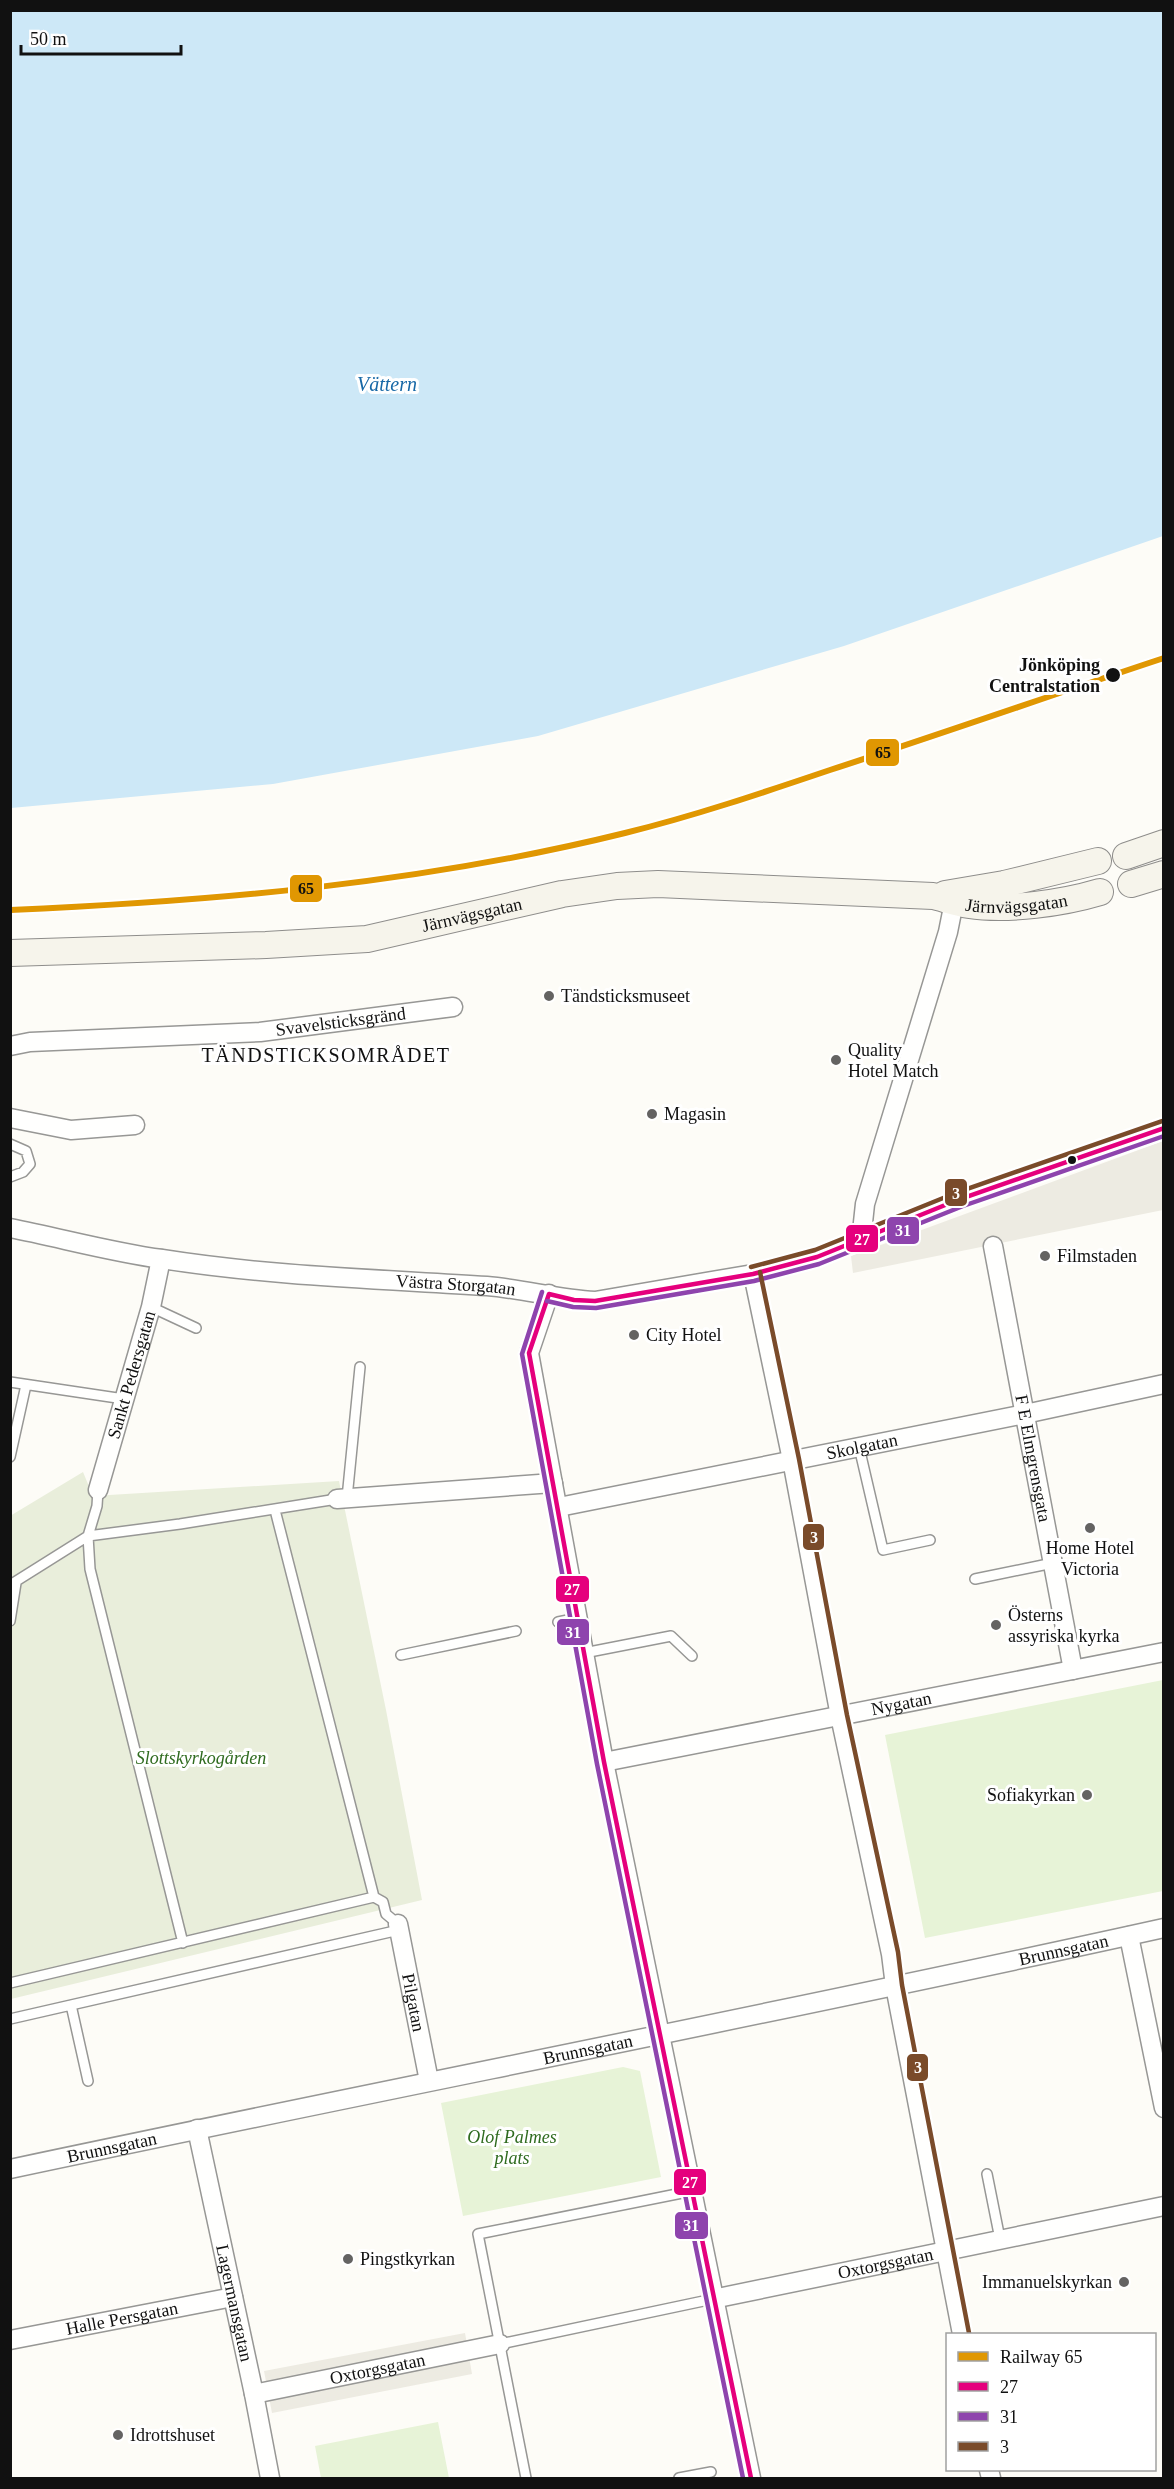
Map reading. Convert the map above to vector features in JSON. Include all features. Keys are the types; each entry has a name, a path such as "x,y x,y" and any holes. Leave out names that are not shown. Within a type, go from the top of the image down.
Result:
{"street":[{"path":"1126,856 1164,843"},
{"name":"Järnvägsgatan","path":"10,953 266,945 367,939 562,894 617,886 658,884 950,896 1098,861"},
{"path":"1131,884 1164,874"},
{"name":"Järnvägsgatan","path":"950,896 972,906 1017,906 1082,897 1100,892"},
{"path":"861,1241 865,1204 948,932 950,896"},
{"name":"Svavelsticksgränd","path":"10,1046 30,1042 260,1032 453,1007"},
{"path":"10,1118 70,1130 135,1125"},
{"name":"Västra Storgatan","path":"10,1228 161,1259 326,1277 490,1287 549,1294 574,1300 595,1300 753,1274 817,1257 960,1199 1164,1128"},
{"name":"F E Elmgrensgata","path":"993,1246 1073,1670"},
{"name":"Sankt Pedersgatan","path":"98,1490 151,1307 161,1259"},
{"path":"753,1274 792,1460 840,1716 891,1954 944,2250 962,2333"},
{"path":"549,1294 530,1353 604,1762 751,2478"},
{"name":"Skolgatan","path":"559,1507 1164,1384"},
{"path":"342,1498 553,1484"},
{"name":"Nygatan","path":"604,1762 1164,1652"},
{"name":"Pilgatan","path":"398,1927 429,2081"},
{"name":"Brunnsgatan","path":"10,2169 1164,1928"},
{"path":"1129,1936 1164,2108"},
{"name":"Lagermansgatan","path":"197,2129 255,2394 270,2478"},
{"name":"Oxtorgsgatan","path":"713,2299 1164,2206"},
{"name":"Halle Persgatan","path":"10,2340 233,2297"},
{"name":"Oxtorgsgatan","path":"255,2394 500,2344"}],"lane":[{"path":"10,1144 26,1151 30,1164 27,1170 10,1177"},
{"path":"151,1307 196,1328"},
{"path":"10,1621 13,1584 58,1553 88,1536 275,1510 342,1498 360,1367"},
{"path":"10,1382 124,1399"},
{"path":"10,1457 26,1385"},
{"path":"859,1447 883,1550 930,1540"},
{"path":"98,1490 97,1506 88,1536 90,1569 183,1942"},
{"path":"275,1510 374,1897"},
{"path":"975,1579 1053,1563"},
{"path":"558,1622 578,1618"},
{"path":"401,1655 516,1631"},
{"path":"584,1653 671,1636 692,1656"},
{"path":"10,1983 374,1897 383,1902 386,1914 398,1927 10,2019"},
{"path":"71,2005 88,2081"},
{"path":"987,2174 1000,2239"},
{"path":"526,2478 478,2234 692,2191"},
{"path":"500,2344 713,2299"},
{"path":"679,2478 711,2472"}],"green space":[{"name":"Slottskyrkogården","path":"83,1472 93,1496 339,1481 422,1900 11,1999 10,1516"},
{"path":"1163,1680 1163,1891 925,1938 885,1735"},
{"name":"Olof Palmes plats","path":"623,2067 640,2071 661,2177 463,2216 441,2103"},
{"path":"438,2422 449,2478 321,2478 315,2446"}],"shaded area":[{"path":"1163,1141 1163,1210 853,1273 851,1256"},
{"path":"465,2333 472,2374 272,2413 264,2371"}],"water":[{"name":"Vättern","path":"11,10 1163,11 1163,536 844,646 538,736 273,784 11,808"}],"rail line":[{"name":"65","path":"10,910 165,901 319,887 473,865 549,850 625,833 728,804 1164,658"}],"transit line":[{"name":"3","path":"751,1267 815,1250 958,1192 1162,1121"},
{"name":"27","path":"549,1294 574,1300 595,1301 753,1274 817,1257 960,1199 1164,1128"},
{"name":"31","path":"547,1301 573,1307 596,1308 754,1281 819,1264 963,1206 1164,1136"},
{"name":"3","path":"760,1272 799,1459 847,1715 898,1952 902,1985 969,2333"},
{"name":"31","path":"542,1292 522,1354 597,1764 743,2478"},
{"name":"27","path":"549,1294 529,1353 604,1762 751,2478"}],"place":[{"name":"Jönköping Centralstation","path":"1113,675"},
{"name":"Tändsticksmuseet","path":"549,996"},
{"name":"Quality Hotel Match","path":"836,1060"},
{"name":"Magasin","path":"652,1114"},
{"name":"Filmstaden","path":"1045,1256"},
{"name":"City Hotel","path":"634,1335"},
{"name":"Home Hotel Victoria","path":"1090,1528"},
{"name":"Österns assyriska kyrka","path":"996,1625"},
{"name":"Sofiakyrkan","path":"1087,1795"},
{"name":"Pingstkyrkan","path":"348,2259"},
{"name":"Immanuelskyrkan","path":"1124,2282"},
{"name":"Idrottshuset","path":"118,2435"}],"district":[{"name":"TÄNDSTICKSOMRÅDET","path":"326,1055"}]}
